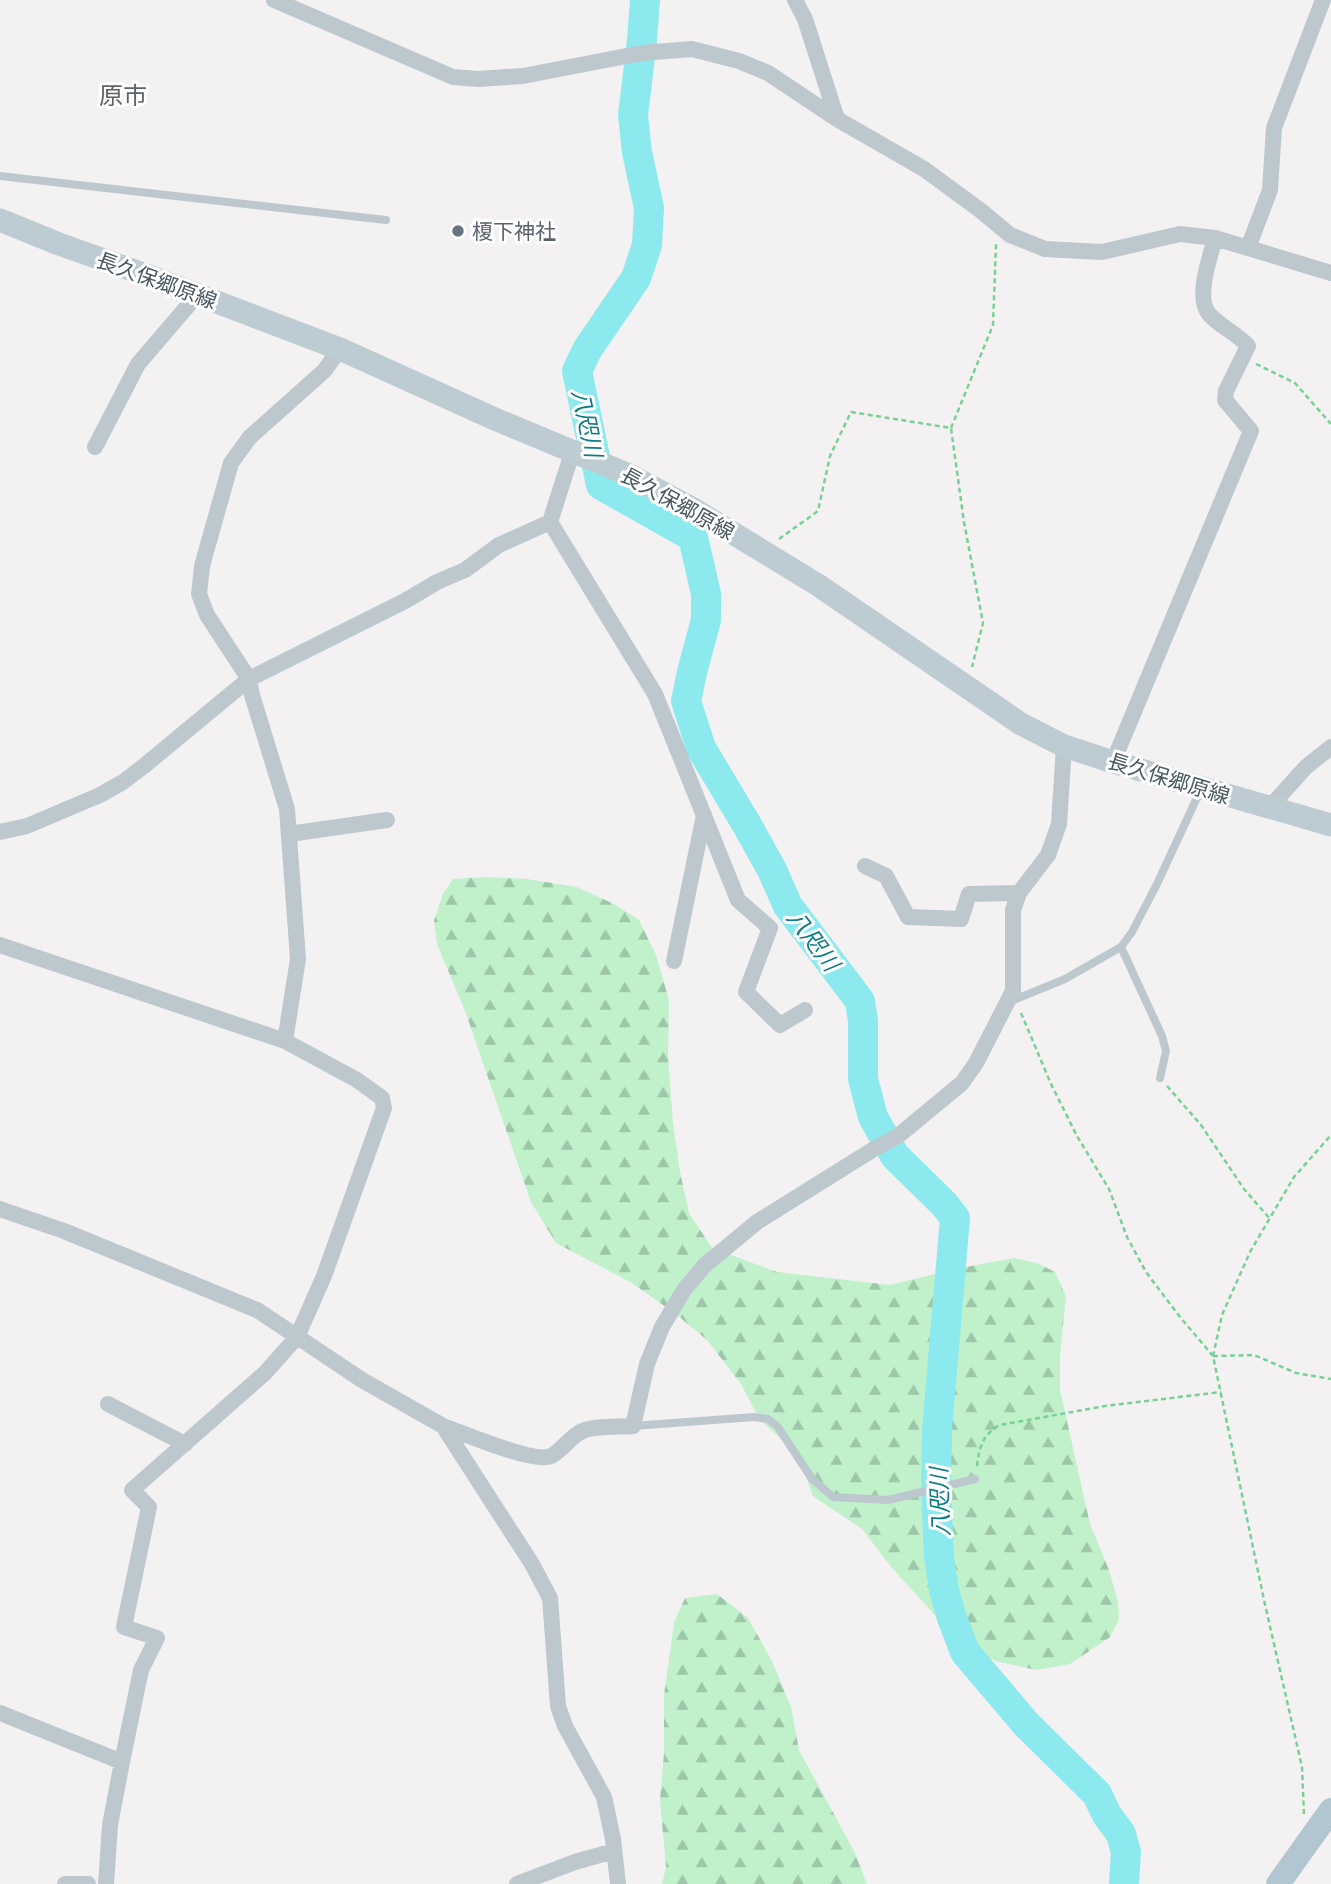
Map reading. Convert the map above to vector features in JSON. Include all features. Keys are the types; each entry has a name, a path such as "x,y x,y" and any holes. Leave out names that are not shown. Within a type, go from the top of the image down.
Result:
{"main road":[{"name":"長久保郷原線","path":"0,220 340,349 639,480 695,510 818,585 1021,724 1064,746 1331,825"},
{"path":"1278,1884 1327,1824"}],"street":[{"path":"274,0 453,77 478,79 523,76 642,53 692,49 739,61 768,73 837,119 924,169 1010,235 1045,249 1102,251 1180,234 1215,238 1331,273"},
{"path":"795,0 805,19 837,119"},
{"path":"1248,248 1269,190 1274,128 1325,0 1331,7"},
{"path":"1113,762 1251,431 1225,400 1226,391 1248,346 1208,313 1202,295 1215,238"},
{"path":"95,447 138,364 198,294"},
{"path":"285,1041 298,959 288,809 249,679 207,615 199,594 202,566 231,463 250,438 324,371 340,349"},
{"path":"0,832 27,826 100,795 123,782 249,679 465,570 499,545 550,522 573,450"},
{"path":"550,522 655,694 738,900 770,928 746,992 780,1025 805,1010"},
{"path":"0,1209 64,1230 257,1310 362,1380 443,1426 509,1450 540,1458 552,1456 584,1430 633,1426 647,1364 662,1327 684,1290 704,1266 757,1222 898,1136 962,1083 976,1063 1013,991 1013,910 1019,893 1048,855 1059,824 1064,746"},
{"path":"1269,808 1306,767 1331,747"},
{"path":"674,961 704,815"},
{"path":"289,834 387,820"},
{"path":"865,866 886,876 908,917 961,919 969,894 1019,893"},
{"path":"0,944 285,1041 357,1080 382,1098 384,1108 324,1276 297,1337 265,1373 132,1490 149,1507 124,1627 157,1638 141,1670 121,1762 110,1825 106,1884"},
{"path":"108,1404 185,1444"},
{"path":"443,1426 533,1564 550,1598 558,1706 565,1726 604,1797 613,1839 618,1884"},
{"path":"0,1713 121,1762"},
{"path":"517,1884 575,1862 614,1851"},
{"path":"65,1884 88,1884"}],"lane":[{"path":"0,176 386,220"},
{"path":"1016,999 1065,979 1121,947 1132,932 1157,884 1201,788"},
{"path":"1121,947 1162,1036 1166,1051 1160,1078"},
{"path":"633,1426 754,1416 768,1419 778,1427 812,1479 833,1497 888,1500 975,1479"}],"path":[{"path":"967,687 983,623 964,522 951,428 993,325 996,224"},
{"path":"1242,357 1295,383 1331,424"},
{"path":"762,551 818,511 830,456 851,412 951,428"},
{"path":"1016,999 1051,1084 1077,1136 1109,1189 1133,1249 1146,1272 1213,1356"},
{"path":"1160,1078 1201,1125 1244,1189 1270,1219"},
{"path":"1327,1824 1310,1823 1303,1813 1302,1767 1213,1356 1222,1314 1250,1252 1294,1177 1331,1135"},
{"path":"1213,1356 1254,1355 1296,1373 1331,1379"},
{"path":"975,1479 982,1443 990,1430 1000,1425 1105,1406 1221,1392"}],"green space":[{"path":"453,879 527,879 577,887 614,904 639,920 656,955 669,1000 668,1056 673,1123 689,1213 712,1248 777,1272 890,1285 1014,1258 1037,1263 1055,1272 1066,1296 1060,1357 1060,1390 1090,1524 1109,1570 1118,1602 1119,1619 1110,1637 1070,1664 1036,1670 995,1661 956,1638 892,1568 862,1529 813,1496 800,1461 786,1443 760,1420 741,1384 707,1340 632,1283 556,1243 531,1202 465,1011 437,944 434,920 443,894"},
{"path":"717,1594 748,1618 772,1661 791,1707 799,1750 854,1851 867,1884 662,1884 666,1867 660,1800 664,1753 664,1695 674,1623 685,1598"}],"waterway":[{"name":"八咫川","path":"645,0 633,115 637,152 649,208 647,245 636,278 587,350 577,371 601,485 693,537 706,594 706,620 686,701 701,748 772,870 788,906 860,1001 863,1021 863,1079 873,1117 895,1156 955,1218 937,1430 936,1490 939,1557 944,1590 965,1652 1026,1724 1097,1794 1107,1815 1121,1834 1126,1852 1124,1884"}],"place":[{"name":"榎下神社","path":"458,231"}],"district":[{"name":"原市","path":"123,94"}]}
